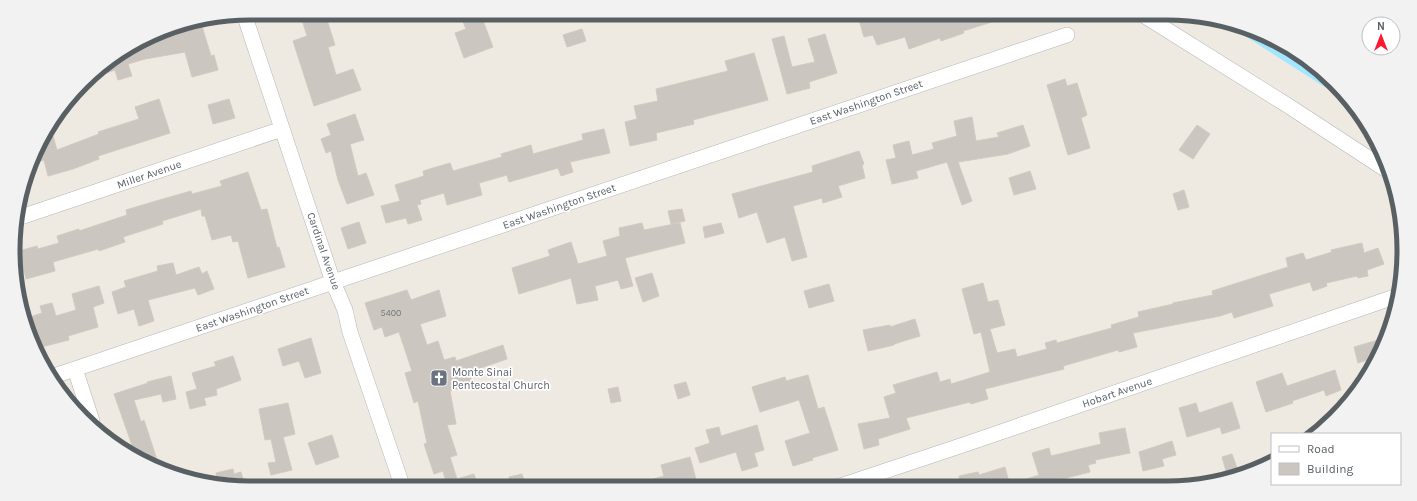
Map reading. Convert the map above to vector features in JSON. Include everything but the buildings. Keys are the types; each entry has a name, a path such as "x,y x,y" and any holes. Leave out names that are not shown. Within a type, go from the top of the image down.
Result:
{"street":[{"name":"Cardinal Avenue","path":"246,20 333,282 345,310 350,332 402,481"},
{"path":"1151,20 1381,166"},
{"name":"East Washington Street","path":"56,375 1067,35"},
{"name":"Miller Avenue","path":"23,216 282,129"},
{"name":"Hobart Avenue","path":"855,481 1392,298"},
{"path":"75,369 90,415"}],"water":[{"path":"1237,31 1268,44 1295,59 1318,77 1334,93"}],"place":[{"name":"Monte Sinai Pentecostal Church","path":"439,378"}]}
